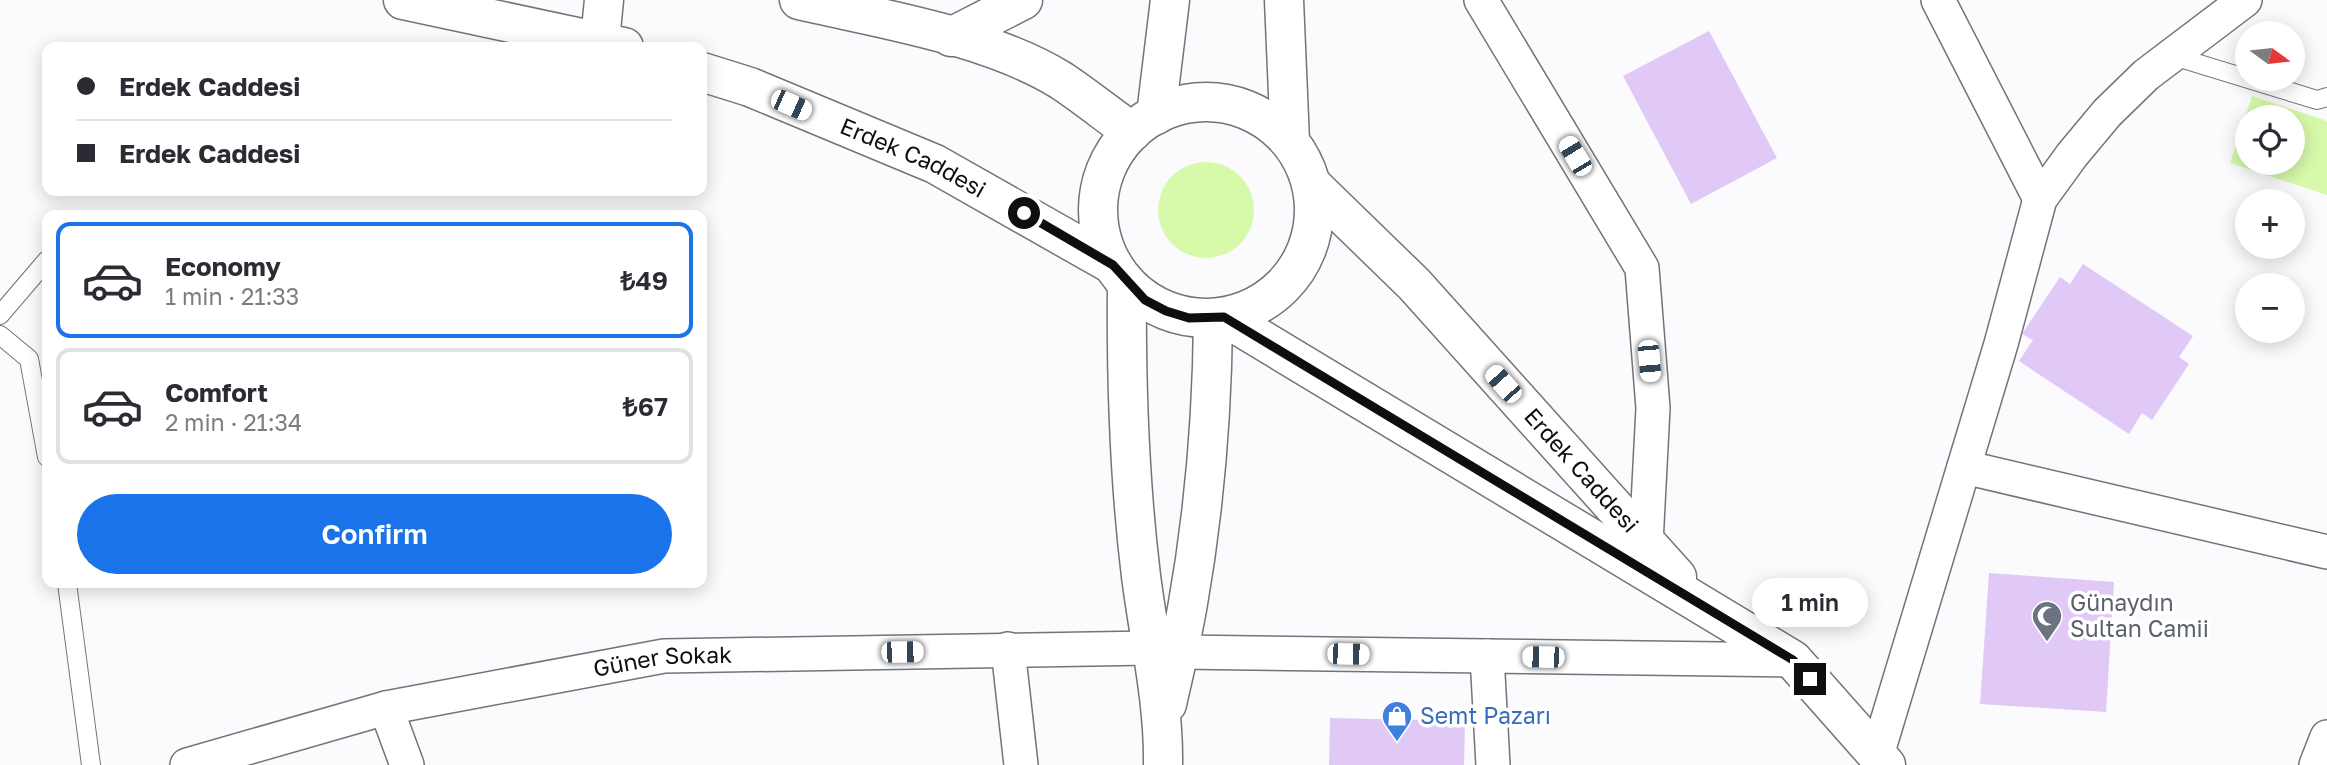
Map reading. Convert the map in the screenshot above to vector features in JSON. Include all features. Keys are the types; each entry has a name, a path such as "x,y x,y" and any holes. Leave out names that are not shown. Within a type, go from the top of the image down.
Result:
{"street":[{"path":"403,0 607,42"},
{"path":"604,0 612,42"},
{"path":"799,0 951,37 1019,60 1144,123"},
{"path":"951,37 1024,0"},
{"path":"1144,123 1170,0"},
{"path":"1284,0 1290,141"},
{"path":"1481,0 1642,268 1653,408 1646,543"},
{"path":"1938,0 2040,199"},
{"path":"1881,760 2040,199 2107,113 2170,55 2245,0"},
{"name":"Erdek Caddesi","path":"707,74 750,87 935,164 1120,274"},
{"path":"1120,274 1145,300 1166,311 1189,318 1218,318 1258,306 1293,275 1305,254 1312,231 1315,207 1311,184 1303,162 1290,141 1273,125 1251,112 1228,104 1203,102 1179,105 1144,123 1118,148 1101,185 1100,226 1120,274 1135,515 1165,650 1163,765"},
{"name":"Erdek Caddesi","path":"1311,184 1414,284 1704,607"},
{"path":"1165,650 1193,584 1207,476 1218,318"},
{"name":"Erdek Caddesi","path":"1218,318 1793,660 1881,760"},
{"path":"1964,467 2327,552"},
{"path":"1008,649 1021,765"},
{"name":"Güner Sokak","path":"187,765 386,709 664,656 1008,649 1793,660"},
{"path":"1487,656 1493,765"},
{"path":"386,709 407,765"},
{"path":"2316,765 2327,737"}],"lane":[{"path":"2170,55 2317,100 2327,97"},
{"path":"0,315 42,266"},
{"path":"0,335 29,359 42,430"},
{"path":"68,588 91,765"}],"green space":[{"path":"2252,96 2279,105 2249,105"},
{"path":"2305,114 2327,121 2327,195 2266,175 2305,175"},
{"path":"2235,148 2235,165 2230,163"},
{"path":"1206,162 1224,166 1240,176 1250,192 1254,210 1250,228 1240,244 1224,254 1206,258 1188,254 1172,244 1162,228 1158,210 1162,192 1172,176 1188,166"}],"building":[{"path":"1709,31 1777,158 1691,204 1623,76"},
{"path":"2083,264 2193,336 2179,357 2189,364 2152,420 2142,413 2129,434 2019,361 2033,340 2022,334 2060,277 2070,284"},
{"name":"Günaydın Sultan Camii","path":"1989,573 2114,582 2106,712 1980,704"},
{"name":"Semt Pazarı","path":"1330,718 1465,721 1464,765 1329,765"}],"place":[{"name":"Günaydın Sultan Camii","path":"2047,643"},
{"name":"Semt Pazarı","path":"1397,743"}],"route":[{"path":"1024,213 1113,265 1127,284 1145,300 1166,311 1189,318 1224,317 1793,660 1810,679"}]}
